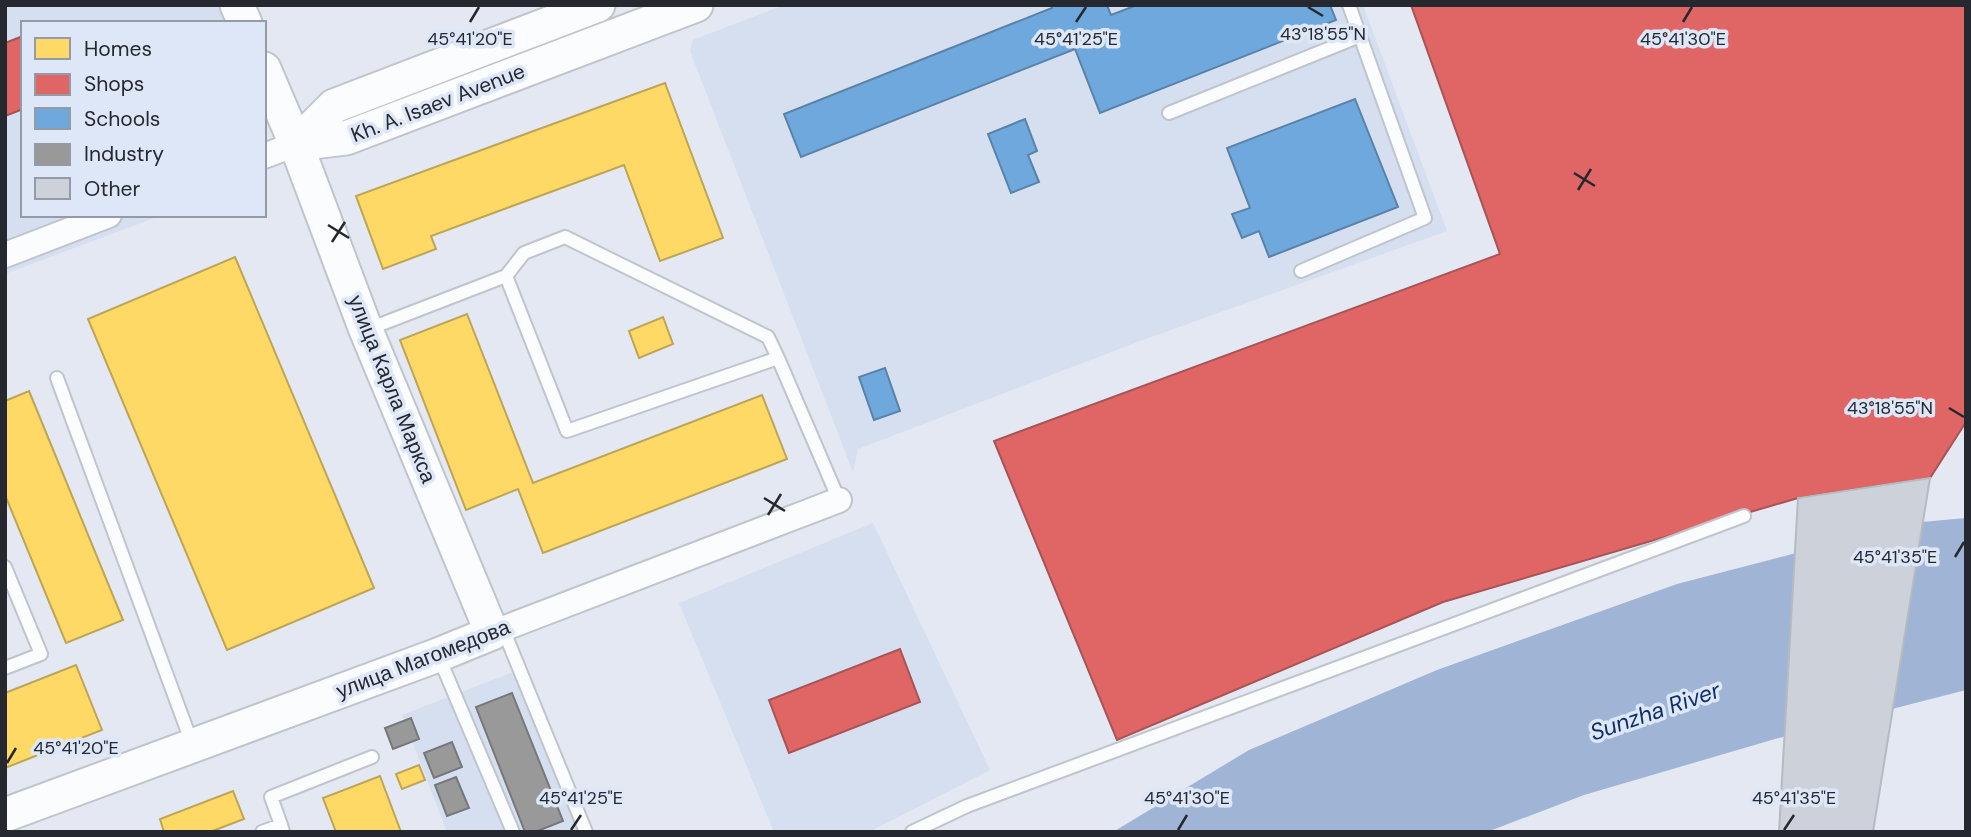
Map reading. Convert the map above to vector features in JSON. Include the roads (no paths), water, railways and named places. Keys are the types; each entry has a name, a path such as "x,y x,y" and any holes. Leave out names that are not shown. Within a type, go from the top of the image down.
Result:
{"street":[{"path":"237,5 244,21"},
{"name":"Kh. A. Isaev Avenue","path":"296,144 334,106 598,5"},
{"name":"Kh. A. Isaev Avenue","path":"296,144 346,138 696,5"},
{"name":"улица Карла Маркса","path":"266,74 296,144 366,330 498,631"},
{"path":"266,155 296,144"},
{"path":"5,255 104,217"},
{"name":"улица Магомедова","path":"5,815 438,655 839,500"}],"lane":[{"path":"1301,271 1425,218 1349,5"},
{"path":"1169,113 1360,36"},
{"path":"366,330 506,276 524,253 565,237 768,337 839,500"},
{"path":"506,276 567,431 778,358"},
{"path":"57,378 193,746"},
{"path":"912,832 967,806 1744,516"},
{"path":"5,567 41,654 5,668"},
{"path":"498,631 586,832"},
{"path":"438,655 513,832"},
{"path":"262,832 282,828 271,797 372,757"}],"water":[{"name":"Sunzha River","path":"1966,518 1966,690 1775,739 1584,795 1487,832 1113,832 1249,750 1437,670 1677,584 1911,523"}]}
